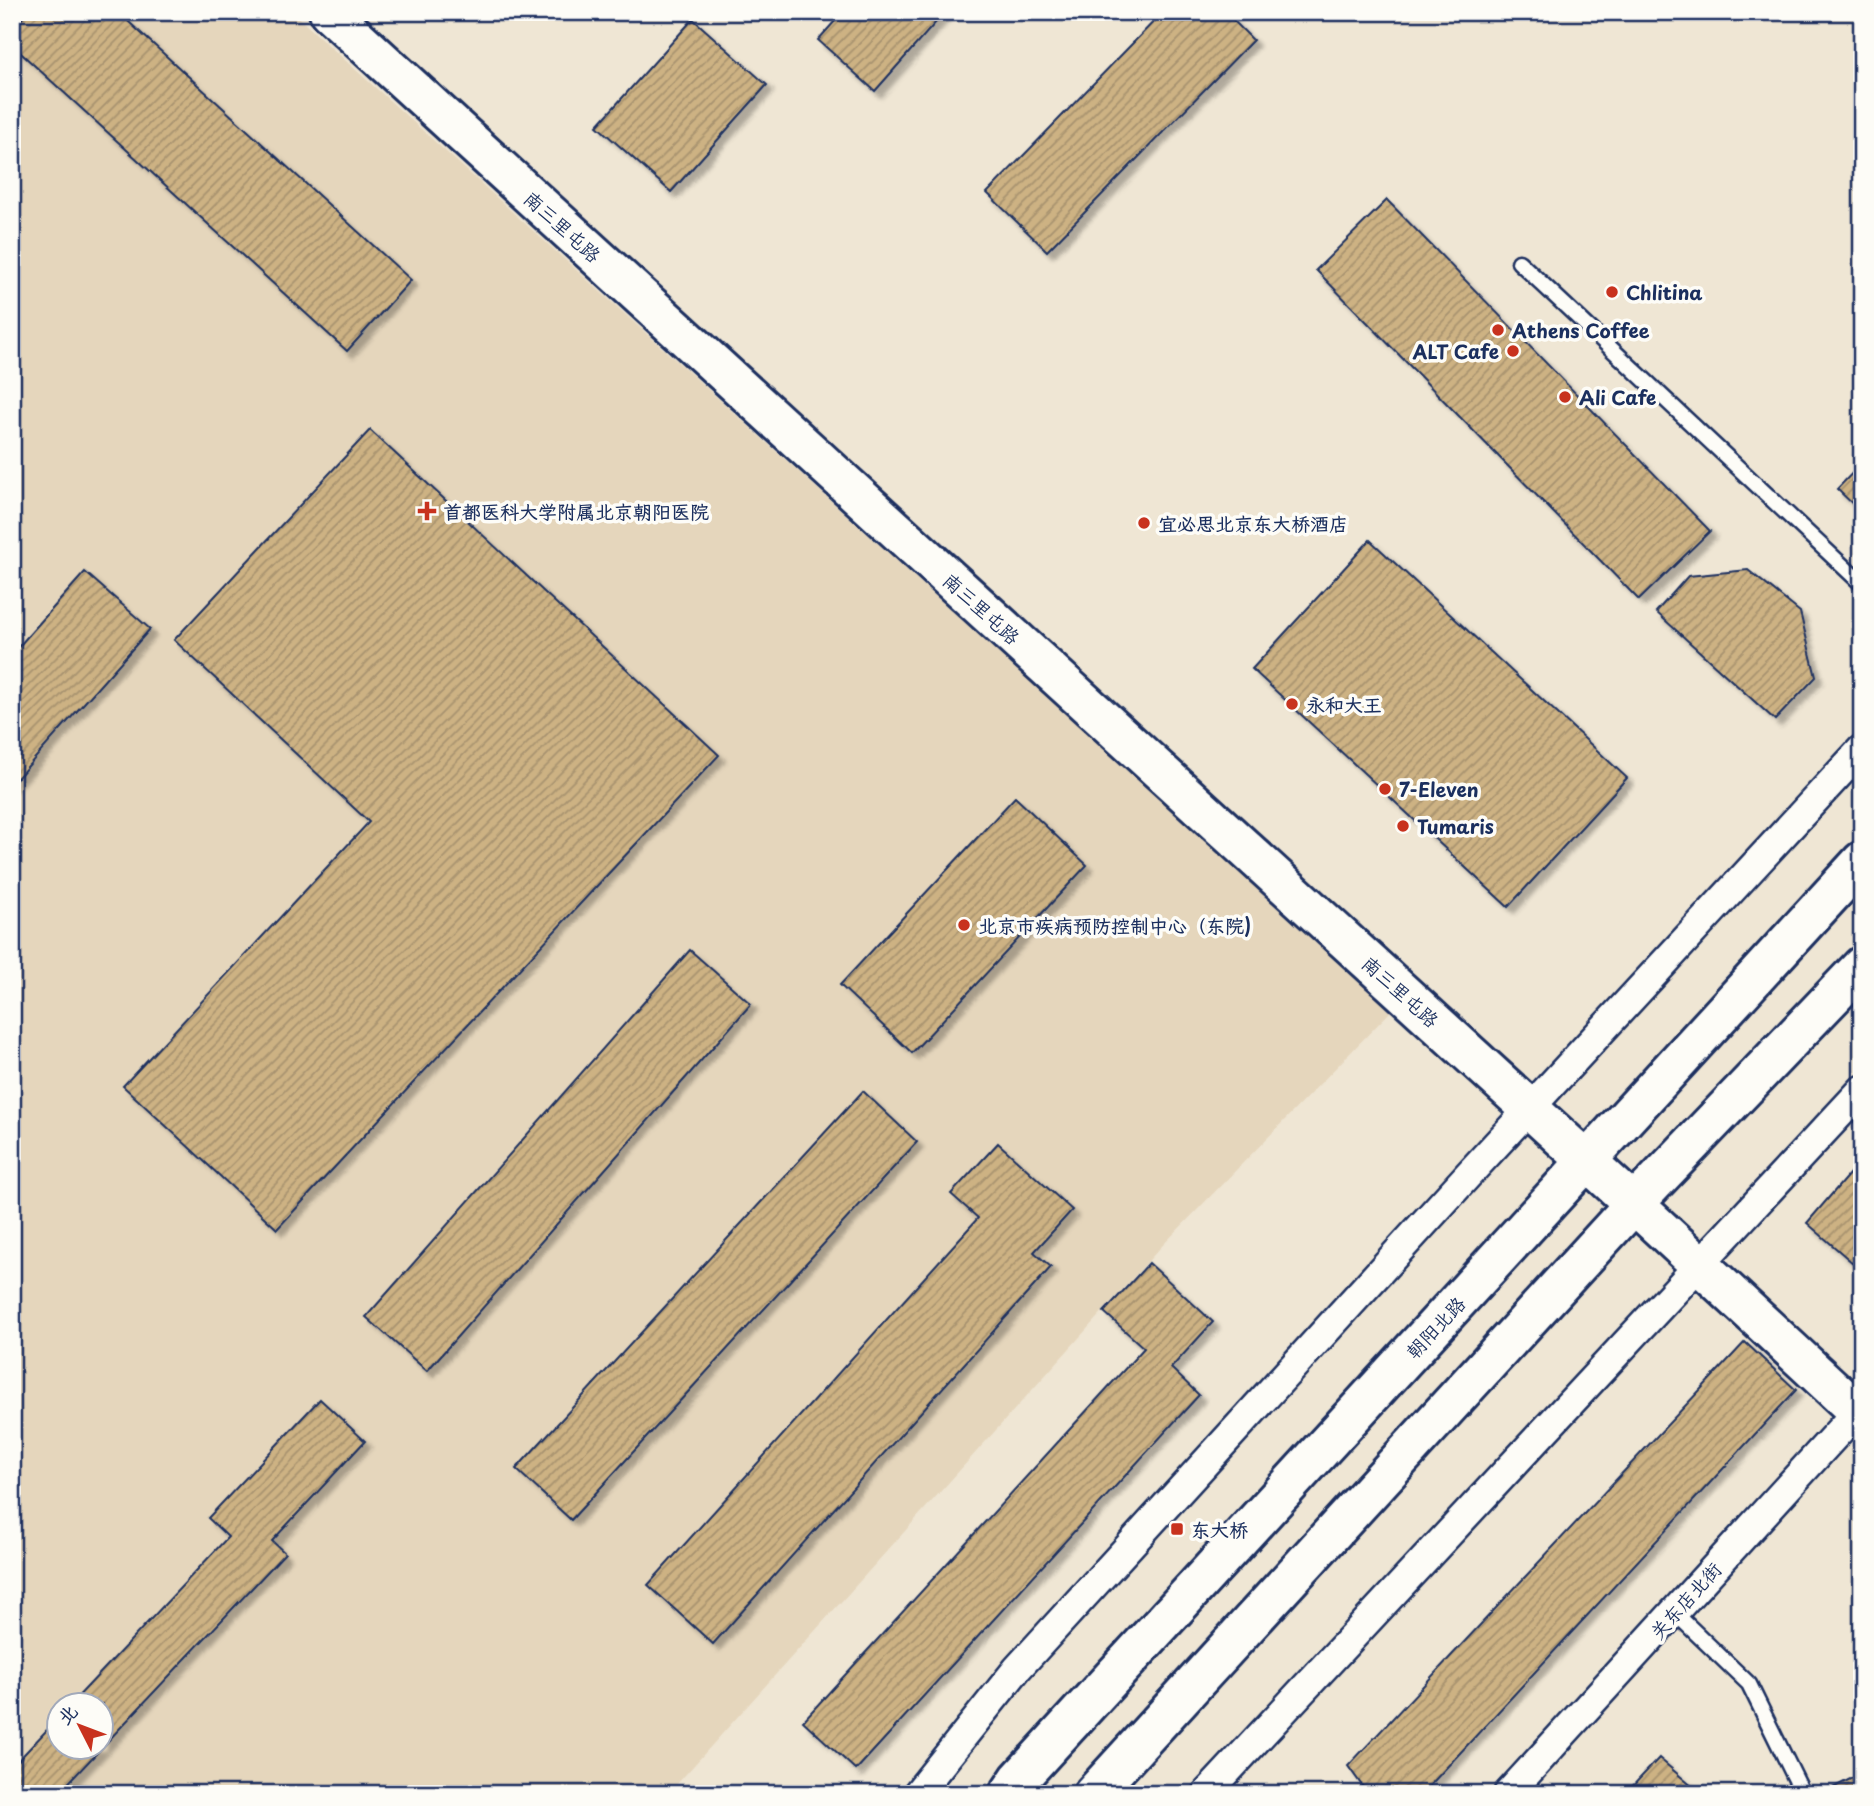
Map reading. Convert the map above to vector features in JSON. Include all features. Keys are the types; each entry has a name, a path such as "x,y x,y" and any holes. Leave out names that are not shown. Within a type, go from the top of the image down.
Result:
{"main road":[{"name":"南三里屯路","path":"330,12 1860,1409"},
{"name":"朝阳北路","path":"1009,1794 1019,1779 1862,861"},
{"path":"1093,1794 1634,1204 1862,966"}],"street":[{"path":"917,1794 1017,1669 1862,749"},
{"path":"1206,1794 1862,1090"},
{"name":"关东店北街","path":"1508,1794 1860,1409"}],"lane":[{"path":"1519,262 1862,584"},
{"path":"1674,1612 1749,1684 1803,1794"}],"shaded area":[{"name":"首都医科大学附属北京朝阳医院","path":"12,12 292,12 1392,1010 1160,1248 668,1794 12,1794"}],"building":[{"path":"28,12 118,12 411,280 347,351 12,45 12,29"},
{"path":"843,12 945,12 875,91 818,40"},
{"path":"1163,12 1225,12 1253,40 1047,251 987,193"},
{"path":"693,19 767,85 671,192 597,126"},
{"path":"1387,200 1710,531 1639,600 1316,270"},
{"path":"370,430 719,755 277,1229 123,1086 369,822 174,640"},
{"path":"1862,463 1862,513 1837,489"},
{"path":"1370,540 1627,778 1508,907 1252,669"},
{"path":"1748,570 1800,612 1816,677 1775,720 1656,612 1688,576"},
{"path":"85,572 150,629 12,784 12,654"},
{"name":"北京市疾病预防控制中心（东院)","path":"1015,797 1087,865 912,1053 840,985"},
{"path":"690,950 751,1004 427,1371 366,1317"},
{"path":"863,1091 917,1142 571,1520 516,1469"},
{"path":"998,1143 1072,1210 1034,1252 1051,1267 713,1644 648,1585 978,1218 951,1194"},
{"path":"1862,1159 1862,1271 1807,1223"},
{"path":"1149,1263 1213,1322 1171,1368 1199,1395 856,1770 803,1721 1144,1348 1104,1312"},
{"path":"1745,1342 1796,1390 1422,1794 1368,1794 1348,1766"},
{"path":"320,1399 365,1441 272,1541 285,1553 116,1732 116,1690 84,1690 228,1537 208,1518"},
{"path":"46,1731 46,1760 90,1760 58,1794 12,1794 12,1767"},
{"path":"1659,1758 1701,1794 1625,1794"},
{"path":"1862,1773 1862,1794 1821,1794"}],"place":[{"name":"Chlitina","path":"1612,292"},
{"name":"Athens Coffee","path":"1498,330"},
{"name":"ALT Cafe","path":"1513,351"},
{"name":"Ali Cafe","path":"1565,397"},
{"name":"首都医科大学附属北京朝阳医院","path":"427,511"},
{"name":"宜必思北京东大桥酒店","path":"1144,523"},
{"name":"永和大王","path":"1292,704"},
{"name":"7-Eleven","path":"1385,789"},
{"name":"Tumaris","path":"1403,826"},
{"name":"北京市疾病预防控制中心（东院)","path":"964,925"},
{"name":"东大桥","path":"1177,1529"}]}
